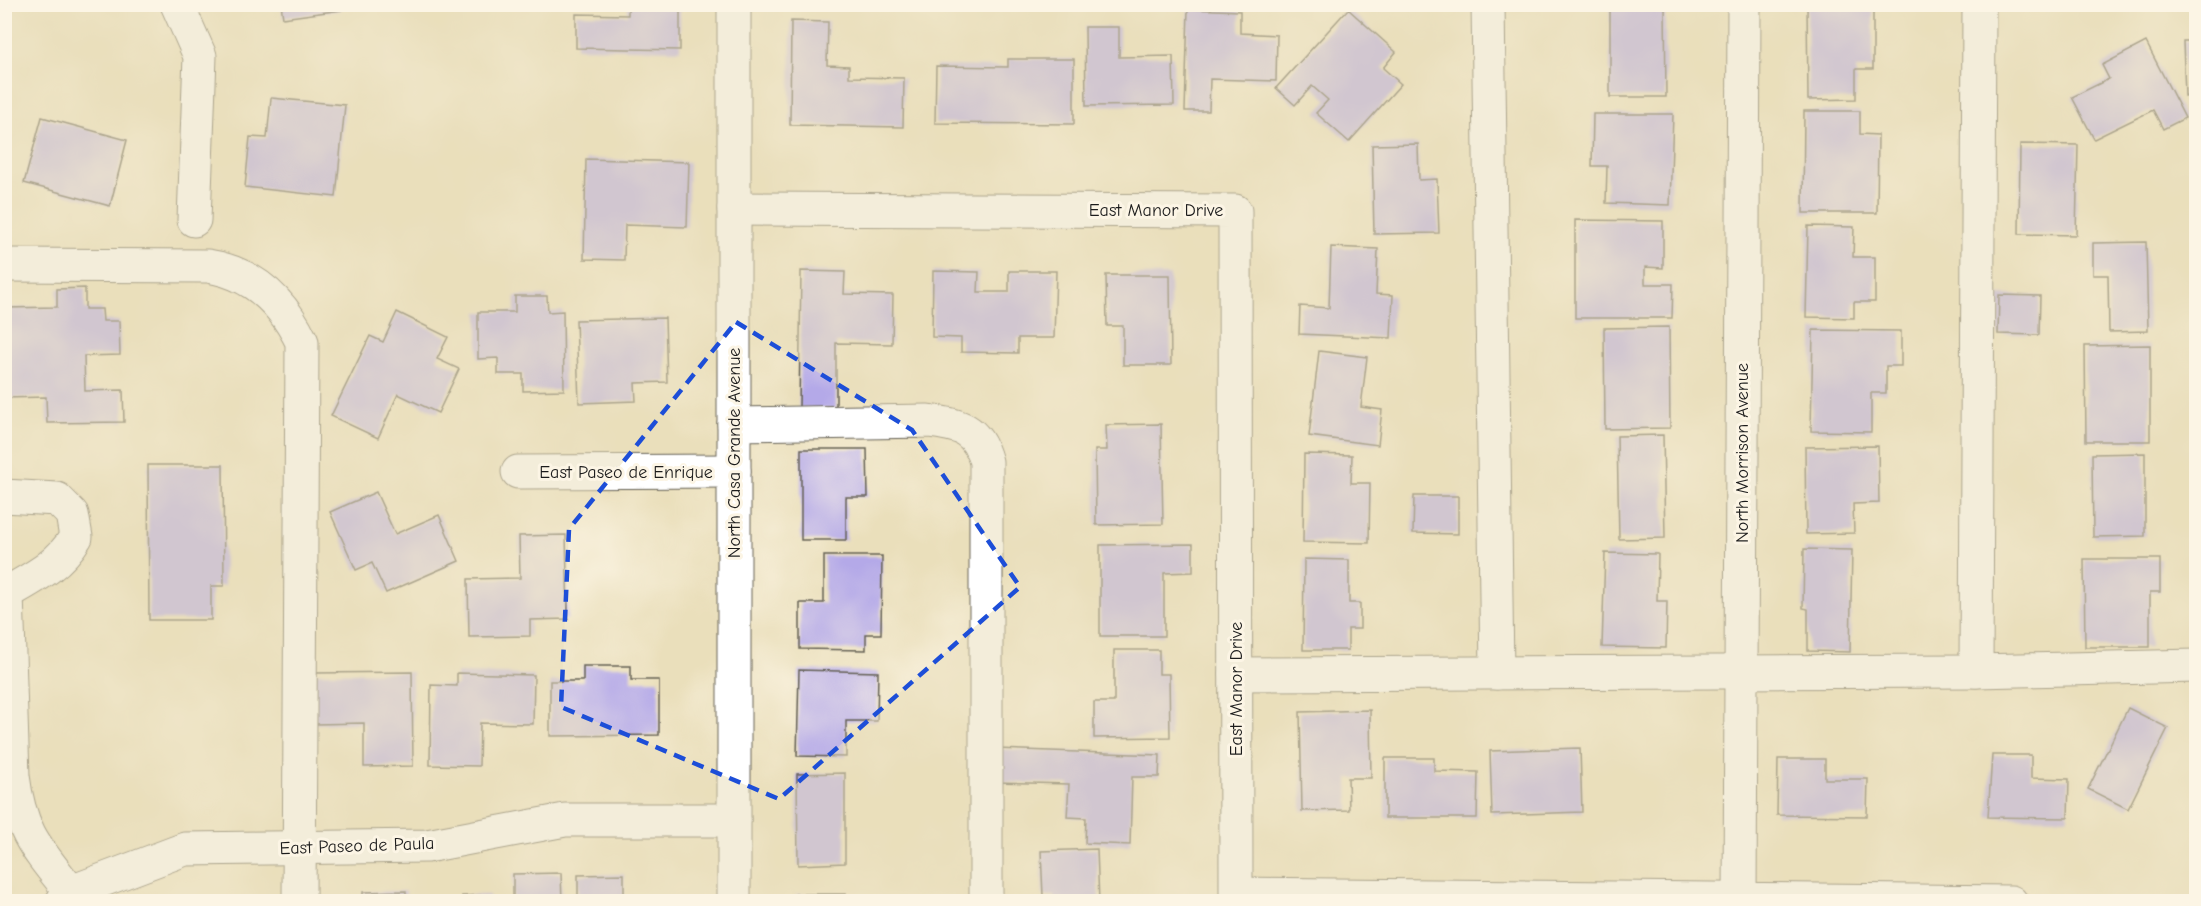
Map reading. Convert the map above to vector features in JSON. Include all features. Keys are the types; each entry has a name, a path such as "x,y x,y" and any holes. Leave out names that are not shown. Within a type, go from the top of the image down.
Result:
{"street":[{"path":"177,4 200,56 194,220"},
{"name":"North Casa Grande Avenue","path":"734,4 734,902"},
{"path":"1488,4 1497,673"},
{"name":"North Morrison Avenue","path":"1740,901 1744,4"},
{"path":"1976,671 1978,4"},
{"name":"East Manor Drive","path":"734,209 1236,210 1236,894 2011,902"},
{"path":"4,265 208,266 230,269 274,299 291,319 302,342 299,902"},
{"path":"734,424 928,421 950,423 970,432 981,445 986,462 986,902"},
{"name":"East Paseo de Enrique","path":"518,472 734,471"},
{"path":"4,496 57,499 72,514 76,537 58,561 6,592 13,776 17,805 32,842 66,897"},
{"path":"1236,674 1976,671 2196,666"},
{"name":"East Paseo de Paula","path":"66,897 185,849 427,846 565,820 734,820"}],"highlighted area":[{"path":"736,322 912,430 1020,587 779,799 561,707 569,529"}],"building":[{"path":"281,4 340,4 341,10 283,18"},
{"path":"628,4 680,4 680,50 576,48 576,14 628,15"},
{"path":"1807,4 1873,4 1873,69 1856,69 1856,99 1808,100"},
{"path":"1610,6 1665,6 1666,97 1610,97"},
{"path":"1188,9 1240,11 1240,33 1277,35 1276,81 1210,79 1209,111 1185,111"},
{"path":"1348,9 1396,52 1383,68 1401,84 1349,142 1316,113 1328,100 1312,86 1295,105 1276,88"},
{"path":"791,21 828,22 827,65 849,66 849,77 904,78 903,127 790,125"},
{"path":"1085,27 1119,27 1119,57 1173,56 1174,105 1086,106"},
{"path":"2183,41 2196,41 2196,96 2185,96"},
{"path":"2146,42 2185,118 2163,129 2153,110 2094,139 2072,97 2109,79 2102,65"},
{"path":"1008,59 1074,59 1074,124 935,123 936,66 1008,67"},
{"path":"271,98 345,105 336,197 245,187 250,137 267,138"},
{"path":"1804,111 1860,111 1860,134 1878,135 1877,213 1803,213"},
{"path":"1593,114 1673,114 1670,205 1606,203 1607,166 1592,166"},
{"path":"42,117 127,140 110,206 24,183"},
{"path":"1418,144 1419,180 1437,179 1439,233 1374,234 1372,145"},
{"path":"2020,144 2078,145 2076,235 2019,234"},
{"path":"586,159 689,162 687,227 625,225 624,260 584,259"},
{"path":"1575,220 1663,221 1663,268 1645,267 1645,284 1673,284 1672,318 1575,318"},
{"path":"1808,226 1854,227 1853,257 1875,257 1875,302 1854,302 1854,318 1806,317"},
{"path":"2146,242 2148,331 2109,332 2108,275 2093,275 2093,243"},
{"path":"1331,247 1378,249 1376,294 1393,295 1391,338 1299,334 1300,306 1329,308"},
{"path":"801,271 845,272 844,294 893,295 892,344 836,343 836,409 799,408"},
{"path":"933,271 979,272 978,292 1009,292 1009,271 1056,271 1054,338 1018,338 1018,353 961,352 961,338 932,337"},
{"path":"1106,275 1170,275 1171,365 1123,365 1123,326 1107,326"},
{"path":"85,288 85,309 102,309 103,321 119,321 120,355 84,356 85,391 123,390 124,422 47,423 46,397 4,398 4,308 57,307 57,289"},
{"path":"1999,295 2040,296 2039,335 1998,334"},
{"path":"515,296 547,296 548,312 563,311 564,390 523,391 523,374 498,374 498,358 478,359 478,312 515,312"},
{"path":"397,312 448,337 437,359 459,369 438,413 398,394 378,438 331,416 370,336 383,342"},
{"path":"665,318 667,382 635,383 636,401 579,403 576,320"},
{"path":"1669,327 1670,428 1605,429 1604,328"},
{"path":"1813,330 1901,331 1901,366 1886,366 1886,393 1871,393 1871,432 1811,431"},
{"path":"2150,345 2150,441 2086,441 2085,346"},
{"path":"1319,351 1367,357 1361,407 1382,410 1378,445 1309,436"},
{"path":"1161,424 1163,524 1096,525 1095,450 1107,450 1106,425"},
{"path":"1663,435 1665,538 1619,539 1617,436"},
{"path":"1878,446 1879,503 1853,504 1854,533 1806,534 1805,447"},
{"path":"801,449 867,449 868,497 846,497 846,540 801,540"},
{"path":"2145,453 2145,536 2093,537 2092,454"},
{"path":"1304,454 1352,455 1351,483 1370,483 1369,543 1303,542"},
{"path":"148,465 223,465 224,586 211,586 211,620 149,620"},
{"path":"376,492 395,534 439,515 459,561 386,593 372,563 356,570 330,512"},
{"path":"1414,496 1458,496 1458,534 1413,533"},
{"path":"566,535 568,619 530,620 530,636 469,637 468,579 520,578 519,536"},
{"path":"1193,544 1193,572 1164,573 1164,636 1100,636 1100,545"},
{"path":"1804,549 1852,550 1850,652 1808,651 1808,609 1803,608"},
{"path":"1605,553 1658,554 1657,601 1667,601 1666,648 1602,647"},
{"path":"824,556 882,556 881,634 866,634 866,650 800,649 800,603 824,603"},
{"path":"1304,559 1349,560 1349,603 1360,603 1360,629 1348,629 1348,650 1303,650"},
{"path":"2084,559 2160,559 2160,592 2150,592 2150,647 2085,647"},
{"path":"1114,650 1159,650 1159,674 1169,674 1170,737 1094,738 1094,702 1114,702"},
{"path":"583,666 631,666 631,680 659,680 659,735 550,736 550,681 583,681"},
{"path":"799,670 878,672 877,721 846,721 846,757 797,756"},
{"path":"412,672 413,766 364,767 364,723 315,724 314,673"},
{"path":"457,673 534,675 533,724 480,723 479,766 430,765 431,685 457,686"},
{"path":"2128,708 2168,728 2128,809 2088,789"},
{"path":"1370,710 1371,778 1348,778 1349,810 1302,811 1300,712"},
{"path":"1580,748 1582,812 1492,815 1490,751"},
{"path":"996,749 1160,755 1159,777 1132,777 1130,845 1085,843 1086,818 1067,817 1069,784 994,782"},
{"path":"1992,755 2031,755 2031,778 2069,779 2068,818 1988,817"},
{"path":"1385,758 1434,758 1434,771 1478,772 1477,818 1385,818"},
{"path":"1778,759 1825,759 1825,779 1868,779 1867,816 1777,815"},
{"path":"845,773 845,863 798,865 797,774"},
{"path":"1097,849 1099,902 1054,902 1054,896 1043,896 1041,851"},
{"path":"561,873 562,902 513,902 513,874"},
{"path":"624,874 624,902 578,902 578,875"},
{"path":"406,891 406,902 363,902 363,892"},
{"path":"796,894 846,894 846,902 796,902"},
{"path":"489,895 490,902 463,902 462,896"}]}
